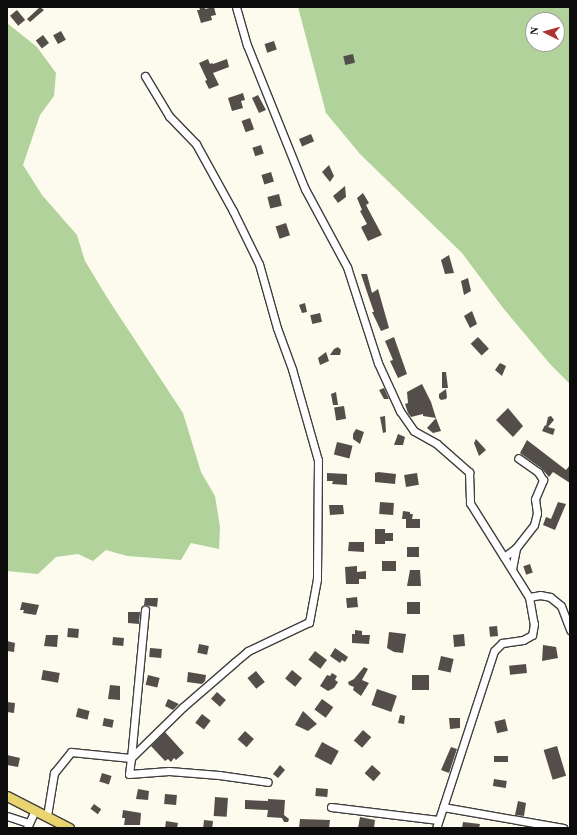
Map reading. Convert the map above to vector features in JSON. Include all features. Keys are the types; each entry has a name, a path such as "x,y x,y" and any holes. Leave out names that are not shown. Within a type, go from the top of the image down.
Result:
{"main road":[{"path":"7,796 70,828"}],"street":[{"path":"236,7 247,45 305,189 348,267 378,363 400,411 414,431 437,444 469,472 470,503 529,597 534,624 532,634 523,640 502,643 494,652 436,828"},
{"path":"131,758 183,706 248,650 310,622 317,578 318,460 292,369 277,328 259,264 233,211 196,144 169,116 145,76"},
{"path":"504,556 516,548 534,525 537,513 536,499 543,480 538,472 518,458"},
{"path":"512,570 516,548"},
{"path":"529,597 540,595 550,597 561,606 570,630"},
{"path":"145,610 129,774 169,771 219,775 268,782"},
{"path":"46,816 54,773 71,752 131,758"},
{"path":"443,806 563,828"},
{"path":"331,807 438,820"},
{"path":"7,816 28,826 35,810"}],"green space":[{"path":"298,7 570,7 570,384 550,364 503,308 462,253 360,154 326,113"},
{"path":"7,23 37,47 56,73 54,96 40,115 23,165 42,195 77,235 85,261 108,299 183,413 201,472 215,496 220,527 219,549 191,543 181,560 127,556 106,550 93,561 78,554 56,557 38,574 7,571"}],"building":[{"path":"40,7 44,10 30,22 27,19"},
{"path":"199,7 205,7 205,9 214,7 216,15 211,16 212,20 201,23 197,10 200,10"},
{"path":"17,10 25,20 18,26 10,16"},
{"path":"61,31 66,40 58,44 53,35"},
{"path":"43,35 49,43 42,48 36,40"},
{"path":"274,41 277,50 267,53 264,44"},
{"path":"353,54 355,63 345,65 343,56"},
{"path":"208,59 210,64 213,64 227,59 229,67 213,73 219,85 209,89 205,81 207,80 199,63"},
{"path":"243,93 245,100 241,101 243,108 232,111 228,98"},
{"path":"258,95 266,110 259,113 252,98"},
{"path":"250,118 254,129 246,132 242,121"},
{"path":"311,134 314,141 302,146 299,139"},
{"path":"261,145 264,154 255,156 252,148"},
{"path":"329,165 334,176 330,182 322,172"},
{"path":"271,172 274,182 264,184 261,175"},
{"path":"345,186 346,197 338,203 333,196"},
{"path":"363,193 369,203 366,205 382,235 368,241 361,227 367,224 360,211 362,210 357,198"},
{"path":"279,194 282,206 270,209 267,197"},
{"path":"286,223 290,235 280,239 276,226"},
{"path":"449,255 454,273 445,274 441,260"},
{"path":"361,274 367,274 372,293 378,289 389,328 381,331 372,312 374,312"},
{"path":"468,278 471,291 464,295 461,281"},
{"path":"305,303 307,312 302,313 299,305"},
{"path":"472,311 477,324 470,328 464,316"},
{"path":"320,313 322,322 312,324 310,315"},
{"path":"394,337 407,374 398,378 390,361 393,360 385,341"},
{"path":"478,337 489,349 482,356 471,344"},
{"path":"338,347 341,350 340,355 330,355 334,349"},
{"path":"326,352 329,361 320,365 318,358"},
{"path":"500,363 506,366 502,376 495,370"},
{"path":"442,372 446,372 448,388 442,388"},
{"path":"422,384 431,402 436,418 423,416 423,414 411,417 408,413 405,404 408,403 407,392"},
{"path":"384,388 389,399 384,399 379,390"},
{"path":"446,389 447,397 446,399 441,400 439,398 439,394"},
{"path":"336,392 338,405 333,405 331,394"},
{"path":"344,406 346,419 336,420 334,408"},
{"path":"508,408 523,426 513,437 496,420"},
{"path":"385,416 386,432 383,433 380,417"},
{"path":"551,416 554,420 548,427 555,429 553,435 542,431 545,425 546,426 548,417"},
{"path":"436,418 441,431 433,433 427,428"},
{"path":"356,429 364,432 360,444 353,439 353,434"},
{"path":"398,434 405,437 403,445 394,445"},
{"path":"476,439 486,450 479,456 474,443"},
{"path":"527,440 566,470 570,465 570,483 553,472 549,477 541,468 520,453"},
{"path":"337,442 353,446 349,458 334,455"},
{"path":"327,473 347,474 347,485 332,484 333,481 327,481"},
{"path":"375,473 396,474 395,484 375,482"},
{"path":"417,473 419,485 406,487 404,475"},
{"path":"380,502 394,503 393,515 379,514"},
{"path":"558,502 566,504 555,530 543,525 546,517 551,519"},
{"path":"329,505 343,505 344,514 330,515"},
{"path":"403,511 413,514 412,519 420,519 420,528 406,528 406,519 402,519"},
{"path":"375,529 385,529 385,533 393,533 393,541 385,541 385,544 375,544"},
{"path":"349,542 364,542 364,552 348,551"},
{"path":"407,547 419,547 419,557 407,557"},
{"path":"382,561 396,561 396,571 382,571"},
{"path":"530,564 533,573 526,575 523,566"},
{"path":"357,566 357,572 366,571 366,579 359,579 359,584 346,584 345,567"},
{"path":"410,570 420,570 421,586 407,586"},
{"path":"357,597 358,607 347,608 346,598"},
{"path":"145,598 158,598 157,607 144,605"},
{"path":"22,602 39,605 36,615 23,613 24,610 20,610"},
{"path":"407,602 420,602 420,614 407,614"},
{"path":"128,612 140,612 139,624 128,623"},
{"path":"497,626 498,636 490,637 489,627"},
{"path":"68,628 79,629 78,638 67,637"},
{"path":"355,630 362,631 362,635 370,635 369,644 352,643 352,634 355,634"},
{"path":"389,632 406,634 403,653 394,652 387,648"},
{"path":"464,634 465,646 454,647 453,635"},
{"path":"46,635 58,635 57,647 44,646"},
{"path":"113,637 124,638 123,646 112,645"},
{"path":"7,641 15,643 14,652 7,651"},
{"path":"199,644 209,646 207,655 197,653"},
{"path":"543,645 556,647 558,658 542,661"},
{"path":"150,648 162,649 161,658 149,657"},
{"path":"335,648 348,657 345,662 342,660 340,663 330,656"},
{"path":"315,651 327,660 320,669 308,660"},
{"path":"441,656 454,659 451,673 438,670"},
{"path":"526,664 527,673 510,675 509,666"},
{"path":"364,667 368,669 362,680 369,683 361,696 353,690 354,687 349,685 348,682 354,679"},
{"path":"43,670 60,673 58,683 41,680"},
{"path":"292,670 302,678 295,687 285,679"},
{"path":"256,671 265,682 256,689 247,678"},
{"path":"188,672 206,675 205,681 202,684 187,682"},
{"path":"332,673 337,676 335,680 338,682 334,688 328,691 320,686 327,675 330,676"},
{"path":"148,675 160,678 157,688 146,685"},
{"path":"412,675 429,675 429,690 412,690"},
{"path":"110,685 120,686 120,700 108,699"},
{"path":"377,689 397,696 391,712 371,705"},
{"path":"217,692 226,700 220,707 211,699"},
{"path":"168,699 179,704 173,710 165,706"},
{"path":"322,699 333,707 326,718 314,710"},
{"path":"7,702 15,703 14,713 7,712"},
{"path":"78,708 90,711 87,720 76,717"},
{"path":"303,711 317,724 308,731 295,725"},
{"path":"202,714 211,721 204,729 195,723"},
{"path":"400,715 405,716 404,724 398,723"},
{"path":"104,718 114,720 112,728 102,726"},
{"path":"449,718 460,718 460,728 450,729"},
{"path":"505,719 508,731 497,733 494,722"},
{"path":"363,730 371,737 362,748 354,741"},
{"path":"245,731 254,739 247,747 238,739"},
{"path":"165,732 184,753 176,760 174,758 171,762 168,759 165,761 151,746"},
{"path":"322,742 339,751 331,765 314,756"},
{"path":"557,746 566,776 553,780 544,750"},
{"path":"451,747 457,749 449,773 441,770"},
{"path":"7,755 20,758 18,767 7,765"},
{"path":"494,756 508,756 508,762 494,762"},
{"path":"280,765 285,770 278,778 273,774"},
{"path":"372,765 381,773 374,781 365,773"},
{"path":"102,773 112,776 109,785 99,782"},
{"path":"494,779 507,781 506,788 493,786"},
{"path":"316,788 328,789 327,797 315,796"},
{"path":"138,789 149,791 148,800 136,799"},
{"path":"165,794 177,795 176,805 164,804"},
{"path":"215,797 228,798 227,817 214,816"},
{"path":"268,799 285,800 284,815 289,819 288,822 284,822 282,818 267,817 268,810 245,809 245,800 268,801"},
{"path":"518,801 526,803 524,816 515,815"},
{"path":"94,804 101,809 98,814 90,809"},
{"path":"123,810 141,813 140,825 124,825 125,818 122,818"},
{"path":"360,817 375,820 374,828 358,828"},
{"path":"300,819 330,820 329,828 299,828"},
{"path":"204,820 213,821 212,828 203,827"},
{"path":"166,821 178,823 177,828 165,828"},
{"path":"463,822 480,824 479,828 462,828"}]}
